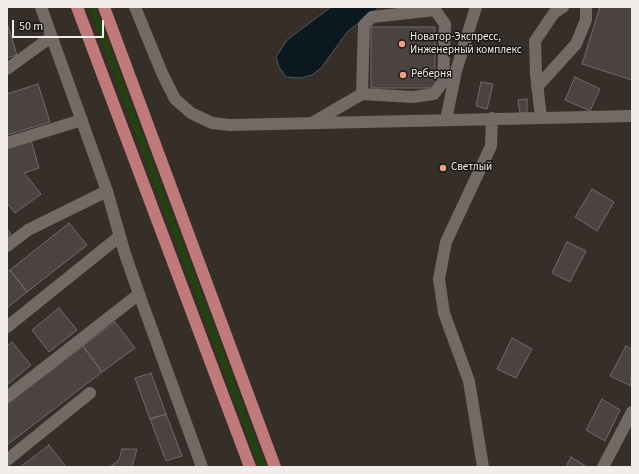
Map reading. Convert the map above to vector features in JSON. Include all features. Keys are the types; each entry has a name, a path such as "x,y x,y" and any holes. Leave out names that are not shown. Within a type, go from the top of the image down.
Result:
{"main road":[{"path":"77,7 250,467"},
{"path":"104,7 275,467"}],"street":[{"path":"41,7 107,191 139,294 202,467"},
{"path":"135,7 162,73 175,98 190,113 212,123 230,125 632,116"},
{"path":"446,120 456,70 476,7"},
{"path":"541,118 537,87 535,40 554,13 563,7"},
{"path":"537,87 576,44 586,20 586,7"},
{"path":"311,123 362,94 414,96 434,94 443,82 445,24 435,10 372,17 364,25 362,94"},
{"path":"7,69 51,37"},
{"path":"483,467 469,381 444,313 438,279 446,242 490,146 492,118"},
{"path":"7,143 82,120"},
{"path":"7,246 28,230 107,191"},
{"path":"7,327 120,236"},
{"path":"7,396 139,294"},
{"path":"7,460 90,393"},
{"path":"603,467 632,412"}],"green space":[{"path":"89,7 95,7 266,467 259,467"}],"shaded area":[{"path":"331,7 380,7 348,31 321,68 312,75 301,78 286,77 279,67 276,57 287,40"}],"building":[{"path":"600,7 632,7 632,80 582,64"},
{"path":"7,23 17,55 7,58"},
{"path":"371,27 435,27 435,88 371,88"},
{"path":"575,77 600,89 590,111 565,100"},
{"path":"481,82 493,84 487,109 476,106"},
{"path":"38,84 50,122 7,135 7,94"},
{"path":"527,99 527,113 520,113 518,100"},
{"path":"31,140 39,168 24,173 41,194 15,213 7,203 7,147"},
{"path":"592,189 614,202 597,231 575,217"},
{"path":"69,223 87,245 27,292 10,270"},
{"path":"7,229 11,234 7,237"},
{"path":"567,242 586,251 570,282 552,273"},
{"path":"10,270 27,292 7,308 7,272"},
{"path":"59,308 77,330 49,352 32,330"},
{"path":"115,322 135,348 102,372 83,346"},
{"path":"512,338 532,349 516,378 497,369"},
{"path":"12,342 31,365 7,385 7,346"},
{"path":"83,346 102,372 7,445 7,404"},
{"path":"626,346 632,349 631,386 610,376"},
{"path":"151,373 166,414 150,419 135,378"},
{"path":"602,399 620,410 605,441 586,430"},
{"path":"166,414 182,456 166,461 150,419"},
{"path":"49,445 66,467 20,467 27,462"},
{"path":"122,449 137,449 132,467 110,467 119,460"},
{"path":"571,457 587,467 566,467"}],"place":[{"name":"Новатор-Экспресс, Инженерный комплекс","path":"402,44"},
{"name":"Реберня","path":"403,75"},
{"name":"Светлый","path":"443,168"}]}
